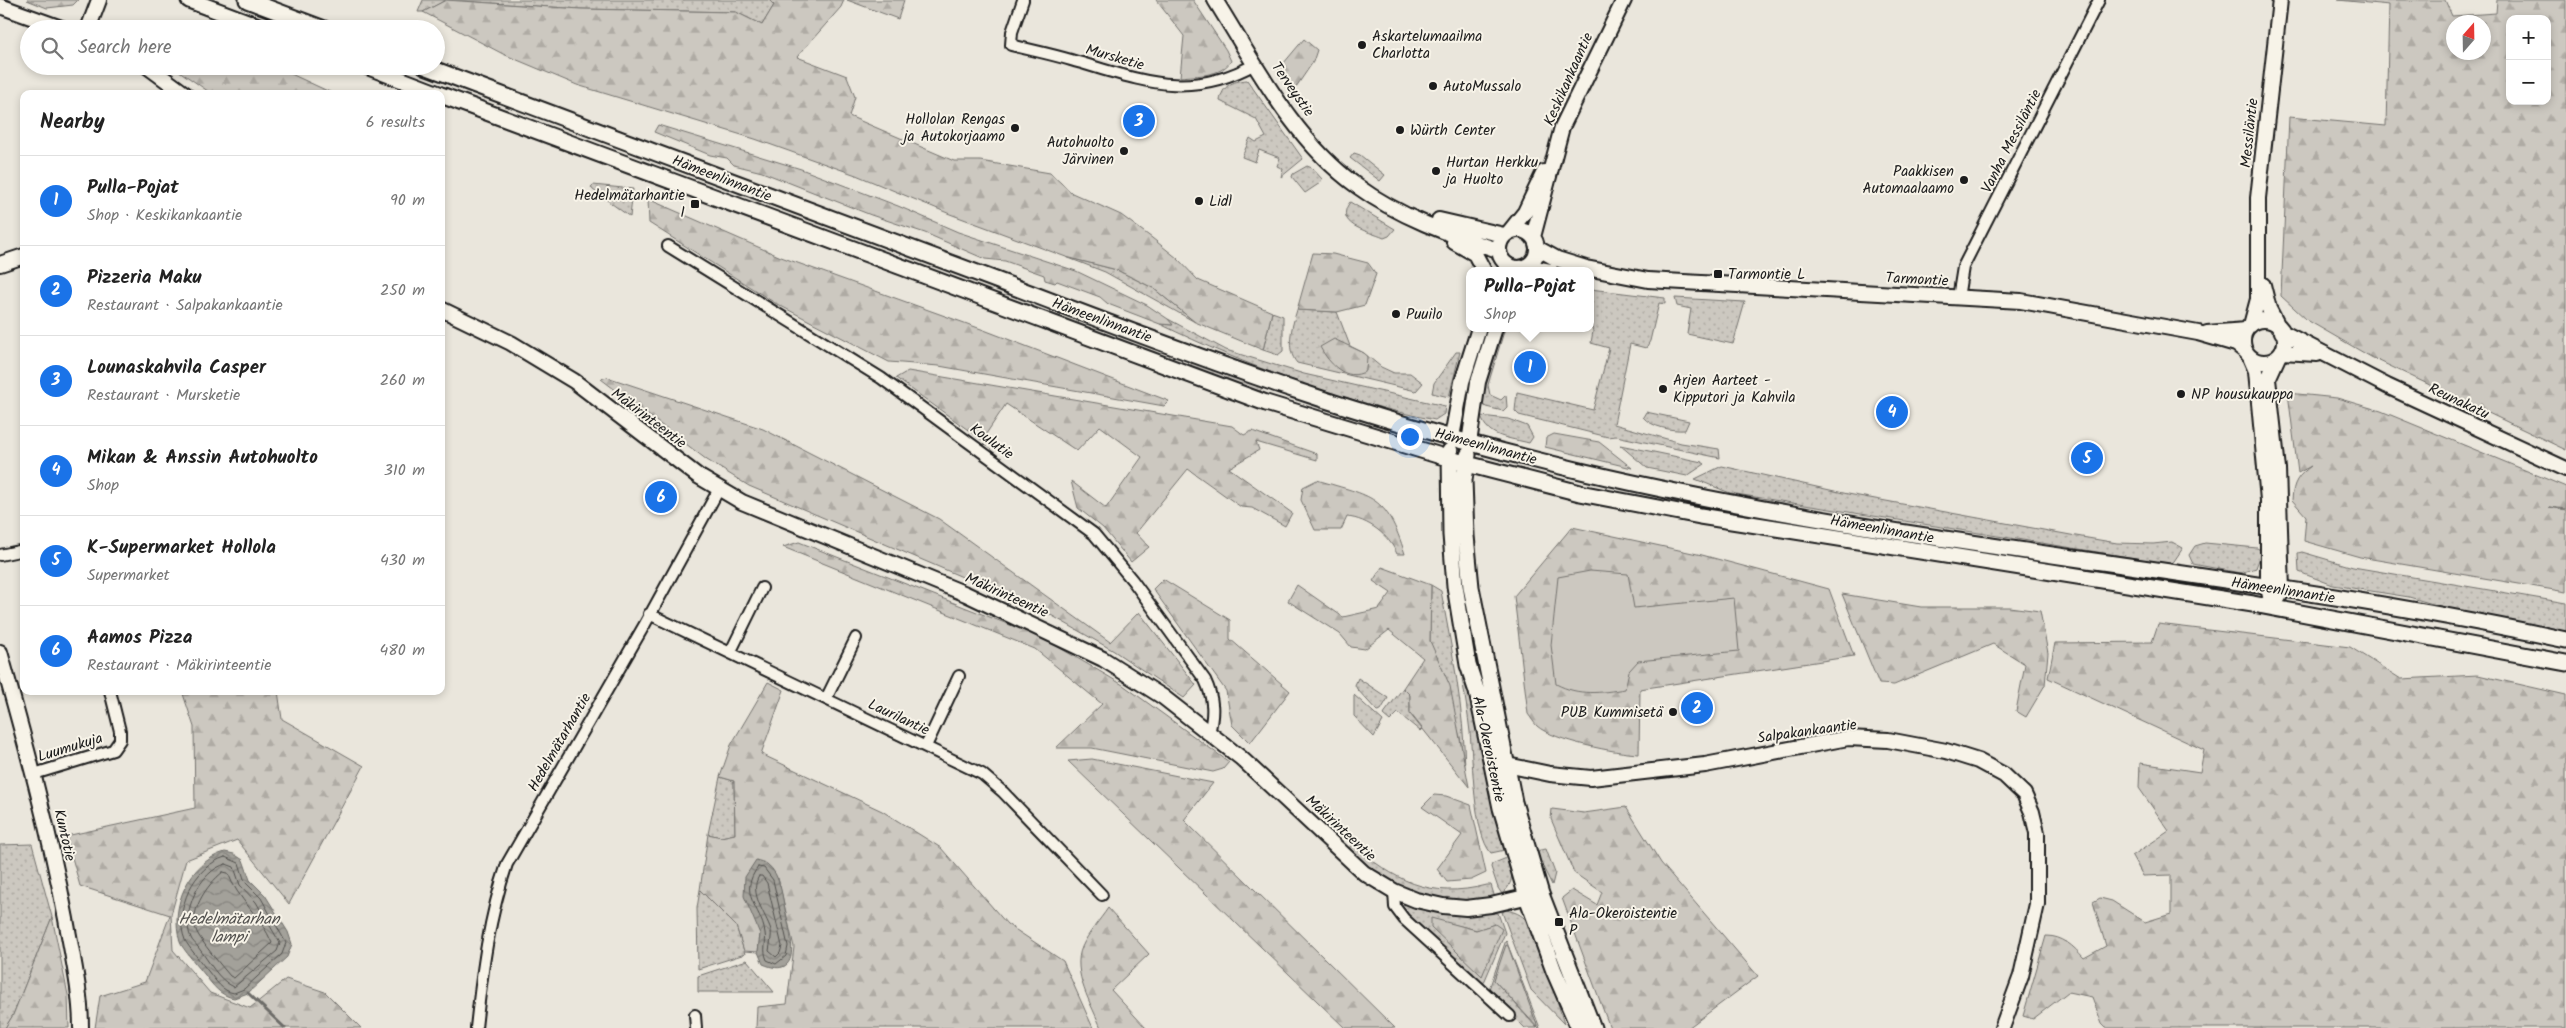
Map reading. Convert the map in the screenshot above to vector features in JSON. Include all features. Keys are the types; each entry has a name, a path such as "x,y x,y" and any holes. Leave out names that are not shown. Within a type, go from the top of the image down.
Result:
{"main road":[{"path":"189,0 242,20"},
{"path":"247,0 300,20"},
{"name":"Hämeenlinnantie","path":"445,73 1288,388 1469,443 1595,474 1727,501 2273,599 2566,663"},
{"name":"Hämeenlinnantie","path":"390,75 429,90"},
{"name":"Hämeenlinnantie","path":"445,96 1266,403 1449,459 1580,493 1700,516 2273,599 2445,617 2566,640"},
{"name":"Ala-Okeroistentie","path":"1452,437 1449,459 1451,534 1461,630 1500,764 1514,802 1534,895 1554,971 1579,1028"},
{"name":"Ala-Okeroistentie","path":"1469,443 1464,480 1466,536 1471,587 1500,764"},
{"name":"Ala-Okeroistentie","path":"1534,895 1593,1028"}],"street":[{"path":"92,20 100,0"},
{"name":"Mursketie","path":"1023,0 1012,32 1011,45 1156,84 1183,86 1219,80 1255,64"},
{"name":"Terveystie","path":"1215,0 1286,111 1314,146 1373,200 1408,224 1460,244 1475,254 1482,267"},
{"name":"Keskikankaantie","path":"1535,242 1562,127 1624,0"},
{"name":"Vanha Messiläntie","path":"1958,298 1963,267 2099,0"},
{"name":"Messiläntie","path":"2249,327 2258,304 2258,198 2280,0"},
{"path":"0,6 39,20"},
{"path":"159,75 180,90"},
{"name":"Keskikankaantie","path":"1507,233 1525,212 1558,144"},
{"name":"Terveystie","path":"1362,189 1369,189 1412,210 1443,221 1507,233"},
{"name":"Terveystie","path":"1362,189 1416,220 1500,260"},
{"path":"1516,267 1500,260 1507,233 1524,231 1535,242 1534,259 1523,267"},
{"name":"Tarmontie","path":"1535,242 1557,258 1583,267"},
{"name":"Koulutie","path":"668,246 881,378 1094,534 1133,581 1205,680 1213,698 1212,722 1209,733"},
{"path":"0,264 20,257"},
{"name":"Tarmontie","path":"1594,270 1632,278 2021,301 2198,333 2236,344 2248,354"},
{"name":"Messiläntie","path":"2259,270 2269,310 2280,329"},
{"name":"Tarmontie","path":"1594,277 1613,280 1632,278"},
{"name":"Mäkirinteentie","path":"445,311 511,343 574,381 718,489 742,502 1016,617 1103,659 1163,697 1209,733 1259,774 1364,873 1394,890 1416,900 1443,906 1466,908 1534,895"},
{"path":"2265,320 2280,329 2285,339 2280,355 2268,379 2278,469 2273,599 2266,470 2256,371 2243,339 2249,327 2265,320"},
{"name":"Tarmontie","path":"2198,333 2249,327"},
{"name":"Reunakatu","path":"2280,329 2339,361 2566,469"},
{"path":"1452,437 1462,382 1478,332"},
{"path":"1469,443 1478,382 1494,332"},
{"name":"Reunakatu","path":"2280,355 2310,353 2339,361"},
{"path":"2248,354 2267,362 2280,355"},
{"name":"Hedelmätarhantie","path":"476,1028 483,964 497,894 507,864 718,489"},
{"path":"0,555 20,551"},
{"path":"730,654 762,588"},
{"name":"Laurilantie","path":"649,614 968,766 992,781 1102,895"},
{"path":"826,699 856,638"},
{"name":"Kuntotie","path":"0,652 34,774 70,945 80,1028"},
{"path":"926,746 959,676"},
{"name":"Luumukuja","path":"34,774 113,750 120,740 120,731 111,695"},
{"name":"Salpakankaantie","path":"1500,764 1550,774 1591,778 1696,766 1848,738 1888,740 1946,751 1978,761 2004,775 2024,794 2032,812 2037,833 2037,904 2021,976 2002,1028"},
{"path":"1394,890 1394,907 1404,919 1510,1016"},
{"path":"695,1015 696,1028"}],"green space":[{"path":"27,0 78,0 73,5 47,8"},
{"path":"423,0 446,0 423,12 418,12"},
{"path":"446,0 769,0 774,5 762,25 736,12 581,9"},
{"path":"446,0 581,9 736,12 762,25 774,5 769,0 844,0 841,7 797,57 847,76 855,97 849,116 954,161 980,161 1050,173 1072,193 1121,215 1177,258 1198,280 1272,312 1263,350 1195,322 1153,288 1117,270 1066,257 950,214 856,175 755,139 577,85 503,54 445,24 445,20 438,20 423,12"},
{"path":"847,0 904,0 898,19"},
{"path":"1156,0 1193,0 1226,50 1231,61 1215,73 1180,77 1184,36"},
{"path":"2338,0 2445,0 2452,15 2446,15 2446,60 2491,60 2491,15 2467,15 2496,13 2497,0 2566,0 2566,450 2371,357 2307,320 2281,296 2289,117 2386,126 2389,5"},
{"path":"1304,39 1317,50 1313,62 1294,90 1278,70"},
{"path":"185,75 293,75 325,90 206,90"},
{"path":"1247,80 1303,159 1281,177 1283,169 1277,166 1280,158 1259,150 1255,162 1242,157 1250,138 1256,142 1266,137 1256,119 1220,101 1225,88 1232,83"},
{"path":"658,125 801,169 898,206 958,232 1076,271 1147,305 1168,319 1173,325 1160,324 1108,304 1100,297 1057,281 1055,283 1045,280 1044,275 1005,261 985,259 925,233 871,215 762,172 734,165 727,158 710,155 654,132"},
{"path":"1354,153 1360,155 1385,175 1380,181 1350,158"},
{"path":"1307,166 1312,168 1322,179 1320,183 1305,193 1292,177 1293,174"},
{"path":"593,185 633,189 630,217 593,190 591,187"},
{"path":"648,199 781,257 984,330 1169,401 1164,406 939,366 889,362 775,303 649,223"},
{"path":"1350,202 1395,229 1389,236 1384,238 1355,226 1349,222 1346,216 1346,210"},
{"path":"1313,253 1333,254 1368,263 1376,274 1365,305 1337,312 1297,310"},
{"path":"1066,257 1117,270 1153,288 1195,322 1105,272"},
{"path":"1594,289 1665,298 1665,304 1659,303 1650,341 1646,348 1630,344 1614,424 1681,443 1719,449 1720,458 1616,436 1608,437 1519,415 1515,411 1517,392 1593,410 1609,348 1591,343 1594,332"},
{"path":"1675,298 1745,302 1733,344 1687,334 1691,309 1677,306"},
{"path":"1297,310 1337,312 1350,346 1364,353 1381,367 1394,373 1410,373 1423,383 1416,391 1297,363 1293,357 1290,344"},
{"path":"1272,312 1283,316 1283,351 1278,355 1263,350"},
{"path":"1168,319 1226,350 1304,374 1445,406 1444,414 1435,420 1364,403 1294,381 1226,354 1160,324 1172,325"},
{"path":"1498,332 1504,332 1488,385 1490,395 1501,400 1506,395 1507,407 1503,411 1486,407 1481,403 1482,389"},
{"path":"1334,339 1364,353 1367,357 1366,371 1352,375 1333,365 1320,347"},
{"path":"1456,352 1460,352 1449,397 1432,393 1434,383"},
{"path":"1192,362 1262,387 1260,392 1190,367"},
{"path":"908,371 1232,426 1244,435 1252,431 1317,454 1317,460 1256,442 1259,450 1229,468 1292,513 1285,526 1252,508 1241,507 1188,469 1136,533 1149,547 1131,562 1103,528 1078,508 1071,481 1106,508 1142,457 1100,426 1077,451 1006,404 982,440 896,378"},
{"path":"607,377 763,429 939,519 1110,642 1139,612 1196,685 1184,698 1114,651 1049,614 749,486 707,460 601,379"},
{"path":"2288,393 2337,398 2381,411 2566,487 2566,509 2549,507 2566,510 2566,592 2360,557 2304,541 2306,516 2292,500 2297,480 2311,466 2298,473"},
{"path":"1646,412 1689,421 1685,430 1668,429 1656,426 1643,417"},
{"path":"1481,416 1508,419 1527,426 1533,437 1529,443 1500,436 1488,429"},
{"path":"1554,434 1599,442 1632,468 1545,447 1546,438"},
{"path":"1620,445 1705,464 1687,476 1647,468"},
{"path":"1722,466 1848,494 2076,536 2117,543 2153,544 2172,542 2183,548 2172,564 1730,493 1695,479"},
{"path":"1317,480 1352,490 1375,501 1384,509 1391,520 1405,554 1397,554 1383,534 1355,518 1347,517 1341,530 1315,530 1301,500 1303,487"},
{"path":"1572,527 1702,555 1829,589 1854,656 1640,689 1639,754 1586,745 1557,737 1537,726 1528,714 1514,596"},
{"path":"799,542 1043,638 1123,685 1229,762 1223,769 1213,772 1092,748 1056,748 1102,704 1035,649 783,547"},
{"path":"2205,543 2257,548 2262,551 2256,568 2240,573 2193,564 2189,555 2195,546"},
{"path":"2302,552 2353,567 2566,603 2566,632 2453,610 2409,597 2333,585 2299,572 2298,553"},
{"path":"1382,567 1431,585 1430,641 1450,686 1469,787 1410,713 1410,695 1403,688 1423,658 1389,630 1365,649 1351,647 1340,634 1288,601 1297,585 1343,617 1379,609 1391,593 1373,581"},
{"path":"1590,571 1628,574 1634,608 1734,598 1739,651 1638,661 1629,671 1625,689 1581,692 1556,684 1551,645 1558,577"},
{"path":"1163,579 1230,620 1230,639 1290,691 1250,743 1232,725 1226,691 1153,589"},
{"path":"1431,585 1441,591 1460,702 1465,770 1460,737 1430,641"},
{"path":"1842,594 1921,607 2009,607 2040,611 2048,653 2045,685 2026,717 2016,711 2025,664 1993,644 1894,685 1879,684"},
{"path":"2158,624 2350,647 2401,679 2478,675 2566,695 2566,1028 2106,1028 2102,1024 2092,997 2068,992 2033,1019 2023,1016 2046,936 2063,940 2084,958 2106,946 2093,902 2100,898 2112,901 2145,922 2171,914 2171,875 2143,876 2132,856 2169,831 2139,788 2140,763 2200,772 2204,750 2048,678 2055,643 2152,642"},
{"path":"1358,678 1388,698 1381,710 1377,711 1357,689 1355,685"},
{"path":"1462,678 1471,699 1493,810 1497,813 1505,850 1491,853 1485,843 1477,813 1470,732"},
{"path":"768,682 784,690 761,754 882,811 941,848 1007,924 1063,961 1093,1028 756,1028 757,1007 787,1004 794,947 778,878 760,934 758,952 744,951 736,926 700,890 708,834 721,837 735,834 734,781 720,777 731,745"},
{"path":"1403,688 1410,695 1410,714 1422,729 1420,731 1398,713 1390,721 1383,715"},
{"path":"183,695 279,695 282,719 364,766 289,904 237,840 186,860 171,915 173,950 210,993 250,1008 286,979 325,992 361,1028 95,1028 100,996 145,982 170,915 80,886 66,836 195,808 194,727"},
{"path":"1354,695 1383,721 1374,737 1354,716"},
{"path":"1092,759 1213,783 1184,820 1395,1028 1345,1028 1068,761"},
{"path":"720,777 734,781 735,834 721,837 708,834"},
{"path":"1434,795 1446,796 1471,805 1486,873 1471,880 1447,882 1437,869 1462,835 1422,807"},
{"path":"1626,807 1661,863 1758,976 1688,1028 1610,1028 1562,898 1572,890 1597,905 1602,892 1574,873 1551,819 1552,809 1584,813"},
{"path":"32,844 52,917 13,1015 5,1028 0,1028 0,845"},
{"path":"1351,844 1383,868 1414,884 1447,890 1491,885 1495,898 1452,902 1438,900 1410,891 1384,877 1349,850"},
{"path":"1546,849 1555,873 1552,885 1535,851"},
{"path":"1509,857 1512,877 1502,894 1491,867 1492,864"},
{"path":"700,890 736,926 745,954 698,969 697,908"},
{"path":"1404,904 1444,914 1498,913 1505,933 1482,987 1403,911","holes":["1431,919 1477,930 1495,924 1482,976"]},
{"path":"1108,908 1149,954 1111,990 1146,1028 1101,1028 1084,988 1079,967 1082,947"},
{"path":"1506,910 1522,917 1533,930 1553,985 1564,1024 1531,990 1502,912"},
{"path":"52,917 68,995 69,1028 5,1028 13,1015"},
{"path":"1431,918 1476,930 1495,924 1502,929 1482,976 1431,927"},
{"path":"1506,940 1540,1028 1538,1028 1507,946 1494,980 1537,1028 1525,1028 1488,992"},
{"path":"1506,945 1508,946 1538,1028 1494,980"},
{"path":"747,960 774,992 698,992 698,976"}],"water":[{"name":"Hedelmätarhan lampi","path":"225,852 234,854 243,860 250,880 265,895 288,932 292,944 287,957 248,993 234,998 221,993 211,983 181,945 177,928 180,901 192,876 201,865 212,857"},
{"path":"756,860 766,863 772,868 778,880 790,933 791,953 789,961 784,966 776,968 763,964 758,952 760,934 744,896 745,877"}],"waterway":[{"path":"248,993 285,1028"}],"place":[{"name":"Askartelumaailma Charlotta","path":"1362,45"},
{"name":"AutoMussalo","path":"1433,86"},
{"name":"Lounaskahvila Casper","path":"1139,121"},
{"name":"Hollolan Rengas ja Autokorjaamo","path":"1015,128"},
{"name":"Würth Center","path":"1400,130"},
{"name":"Autohuolto Järvinen","path":"1124,151"},
{"name":"Hurtan Herkku ja Huolto","path":"1436,171"},
{"name":"Paakkisen Automaalaamo","path":"1964,180"},
{"name":"Lidl","path":"1199,201"},
{"name":"Hedelmätarhantie I","path":"695,204"},
{"name":"Tarmontie L","path":"1718,274"},
{"name":"Puuilo","path":"1396,314"},
{"name":"Pulla-Pojat","path":"1530,367"},
{"name":"Arjen Aarteet - Kipputori ja Kahvila","path":"1663,389"},
{"name":"NP housukauppa","path":"2181,394"},
{"name":"Mikan & Anssin Autohuolto","path":"1892,412"},
{"name":"K-Supermarket Hollola","path":"2087,458"},
{"name":"Aamos Pizza","path":"661,497"},
{"name":"Pizzeria Maku","path":"1697,708"},
{"name":"PUB Kummisetä","path":"1673,712"},
{"name":"Ala-Okeroistentie P","path":"1559,922"}]}
